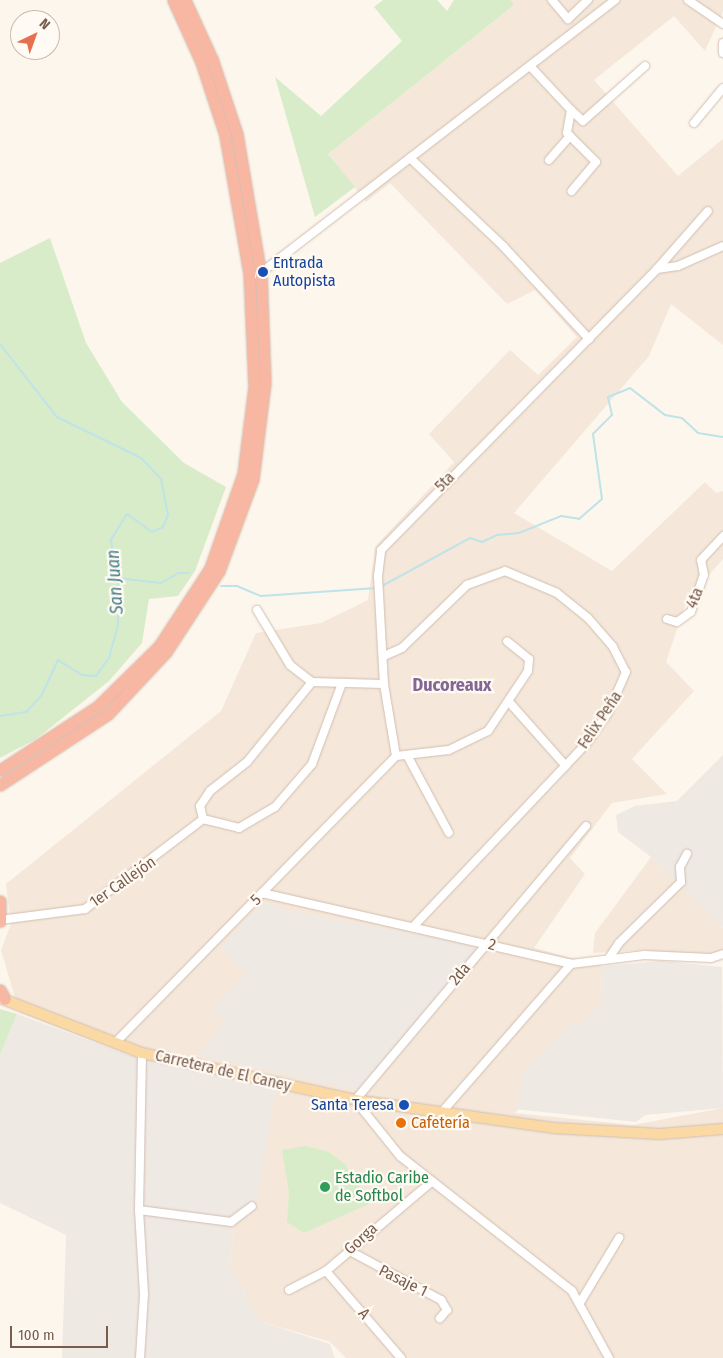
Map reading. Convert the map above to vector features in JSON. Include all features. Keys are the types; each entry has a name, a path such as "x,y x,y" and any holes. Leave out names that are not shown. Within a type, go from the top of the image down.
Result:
{"highway":[{"path":"0,770 91,712 128,679 159,646 210,568 233,509 251,431 249,273 225,135 201,62 173,0"},
{"path":"0,785 95,723 133,690 166,652 219,571 252,479 261,430 265,383 261,276 234,126 212,59 185,0"},
{"path":"0,901 0,920"}],"main road":[{"name":"Carretera de El Caney","path":"2,996 142,1053 355,1100 441,1113 622,1133 723,1129"}],"street":[{"path":"552,0 568,19 588,0"},
{"path":"249,273 261,276 615,0"},
{"path":"688,0 723,24"},
{"path":"723,43 723,53"},
{"path":"530,66 583,121 645,66"},
{"path":"694,123 723,88"},
{"path":"549,160 570,136 571,110"},
{"path":"570,136 596,162 572,191"},
{"path":"410,158 503,246 588,339"},
{"name":"5ta","path":"396,756 384,684 384,656 378,576 381,550 396,532 658,269 708,211"},
{"path":"658,269 678,266 723,246"},
{"name":"4ta","path":"668,619 677,622 691,612 704,575 701,560 723,536"},
{"name":"Felix Peña","path":"384,656 402,648 467,584 493,573 517,574 557,593 594,626 626,672 608,713 566,766 414,927"},
{"path":"257,610 290,665 312,682 341,686 384,684"},
{"path":"396,756 408,757 449,750 488,731 510,703 526,676 528,659 507,641"},
{"path":"312,682 247,762 210,791 200,806 203,820 239,828 275,807 312,764 341,686"},
{"path":"510,703 566,766"},
{"name":"5","path":"116,1043 396,756"},
{"path":"408,757 449,833"},
{"name":"1er Callejón","path":"0,920 85,909 203,820"},
{"name":"2da","path":"355,1100 485,943 586,826"},
{"path":"609,958 619,943 681,882 680,867 687,854"},
{"name":"2","path":"262,893 572,964 609,958 711,958 723,954"},
{"path":"441,1113 572,964"},
{"path":"140,1358 144,1294 139,1210 137,1115 142,1053"},
{"path":"355,1100 400,1156 430,1183 581,1301 609,1358"},
{"name":"Gorga","path":"289,1290 326,1271 348,1250 430,1183"},
{"path":"139,1210 231,1222 252,1206"},
{"path":"581,1301 619,1238"},
{"name":"Pasaje 1","path":"348,1250 441,1300 447,1310 440,1318"},
{"name":"A","path":"326,1271 401,1358"}],"shaded area":[{"path":"511,0 723,0 723,11 705,51 674,16 594,80 678,176 723,139 723,345 671,304 649,356 514,513 612,571 705,482 716,493 723,491 723,559 687,600 666,662 694,691 632,759 667,794 612,803 570,858 585,874 534,948 602,966 601,1003 515,1113 633,1125 723,1108 723,1358 346,1358 330,1342 259,1321 230,1265 234,1225 276,1090 126,1054 19,1012 1,950 11,924 6,884 221,711 256,633 321,623 368,600 375,547 454,462 429,434 510,350 538,375 577,337 535,290 507,304 390,183 366,202 328,154 514,5"},
{"path":"723,755 723,928 651,857 618,832 616,815 635,806 677,801"},
{"path":"651,857 723,928 723,951 709,956 645,950 593,953 595,933"},
{"path":"262,903 314,916 479,945 359,1090 197,1055 225,1022 212,1010 245,973 221,948"},
{"path":"662,961 722,967 723,1108 645,1115 636,1122 515,1109 525,1069 575,1021 581,1025 601,1003 602,966"},
{"path":"17,1014 126,1054 276,1090 254,1212 234,1225 230,1265 259,1321 330,1344 335,1358 62,1358 66,1235 0,1203 0,1055"}],"green space":[{"path":"383,0 437,0 447,11 454,0 511,0 514,5 328,154 355,187 315,217 275,77 321,116 402,41 374,7"},
{"path":"50,238 86,343 122,402 184,463 226,487 195,571 178,596 149,599 142,643 109,681 36,739 0,758 0,263"},
{"path":"0,1009 17,1014 0,1055"},
{"name":"Estadio Caribe de Softbol","path":"306,1146 329,1152 345,1164 369,1204 304,1233 287,1222 289,1192 282,1150"}],"waterway":[{"name":"San Juan","path":"0,344 57,417 141,458 161,479 168,515 163,527 152,532 127,514 111,540 119,594 118,625 109,658 96,676 82,675 58,660 41,696 26,712 0,716"},
{"path":"382,586 470,538 482,542 497,535 519,533 561,516 579,519 602,499 593,434 612,415 608,397 630,388 665,415 682,418 698,433 723,437"},
{"path":"117,578 161,583 178,573 189,573"},
{"path":"221,586 237,586 261,596 377,588"}],"place":[{"name":"Entrada Autopista","path":"263,272"},
{"name":"Santa Teresa","path":"404,1105"},
{"name":"Cafetería","path":"401,1123"},
{"name":"Estadio Caribe de Softbol","path":"325,1187"}],"district":[{"name":"Ducoreaux","path":"452,685"}]}
